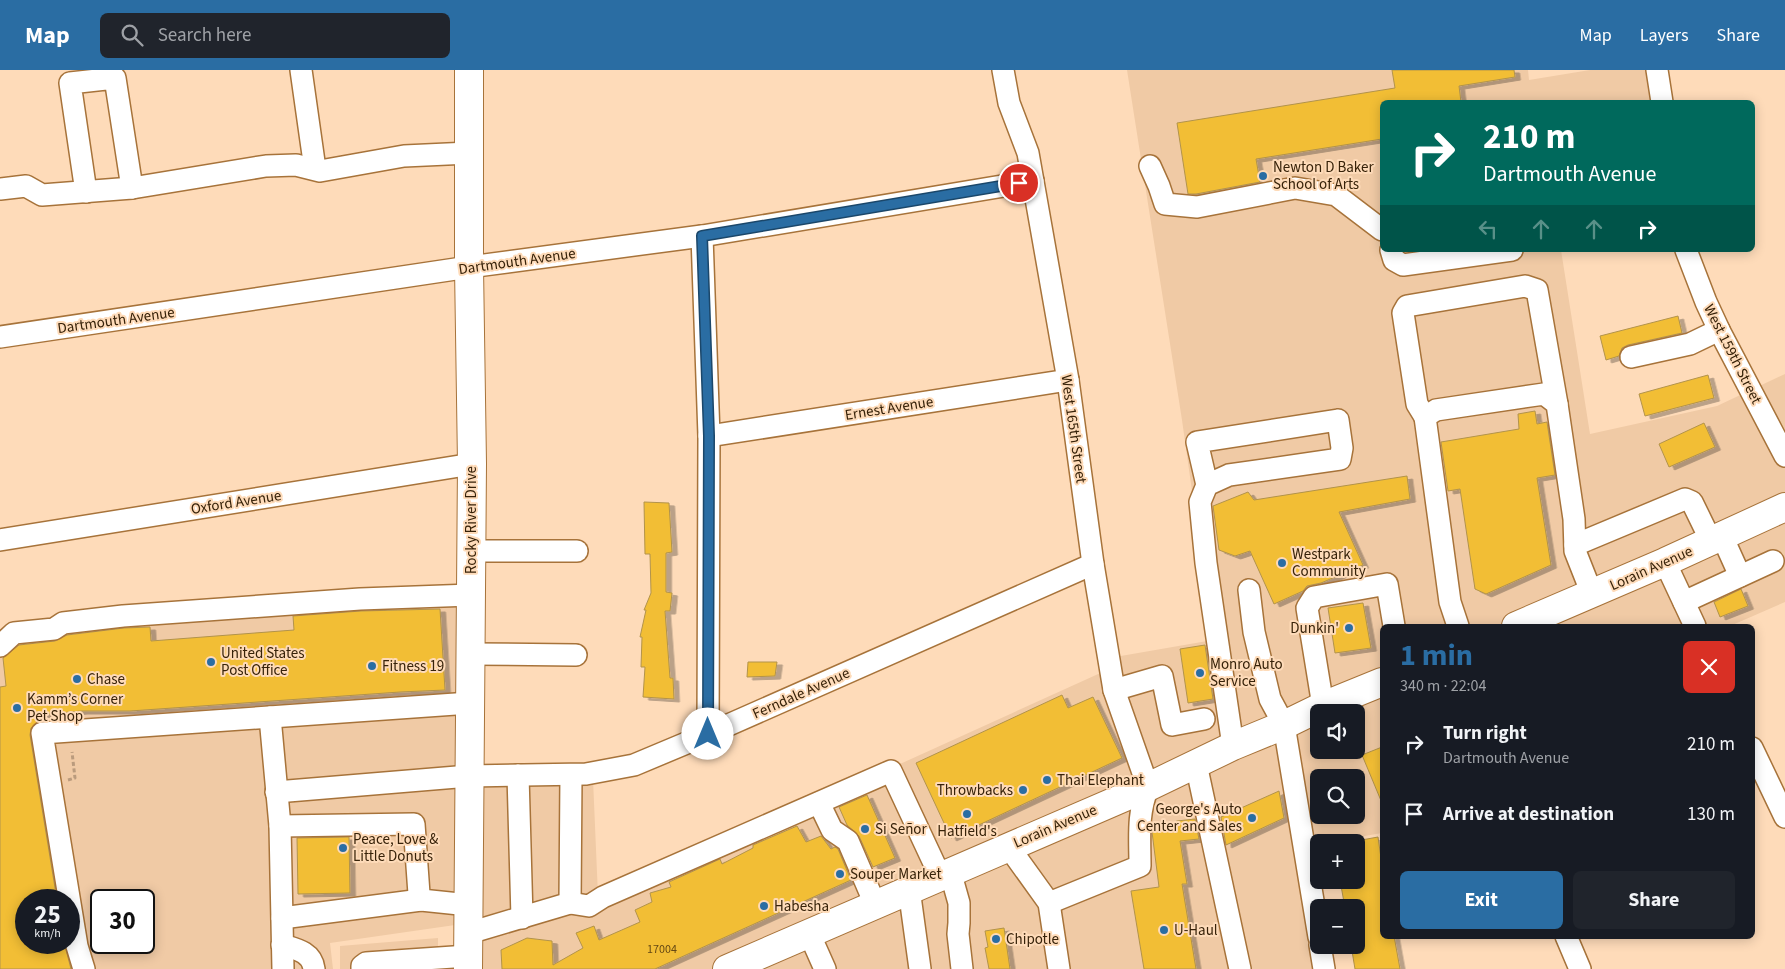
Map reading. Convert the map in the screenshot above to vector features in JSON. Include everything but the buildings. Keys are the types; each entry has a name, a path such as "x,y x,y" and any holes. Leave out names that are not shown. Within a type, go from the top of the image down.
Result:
{"main road":[{"name":"Rocky River Drive","path":"468,953 472,464 469,70"},
{"name":"Lorain Avenue","path":"1521,624 1785,508"},
{"name":"Lorain Avenue","path":"1328,704 1380,683"},
{"name":"Lorain Avenue","path":"727,969 1148,787 1233,746 1310,712"}],"street":[{"path":"300,70 315,168"},
{"name":"West 165th Street","path":"1003,70 1009,103 1028,153 1068,380 1093,564 1114,690 1148,787"},
{"path":"1657,70 1662,100"},
{"path":"86,192 70,83 115,78 132,188"},
{"path":"0,189 26,186 42,195 86,192 132,188 266,166 296,165 315,168 320,171 404,156 469,153"},
{"path":"1150,166 1165,204 1197,207 1295,188 1336,195 1380,228"},
{"name":"Dartmouth Avenue","path":"0,337 469,267 702,236 1033,181"},
{"path":"702,236 709,436 708,734"},
{"path":"1392,252 1394,260 1403,265 1497,252"},
{"name":"West 159th Street","path":"1687,252 1719,330 1785,456"},
{"path":"1457,624 1450,602 1425,417 1417,404 1403,313 1408,306 1525,286 1537,290 1557,404 1574,519 1575,551 1592,594"},
{"path":"1632,357 1690,344 1719,330"},
{"name":"Ernest Avenue","path":"709,436 1068,380"},
{"path":"1425,417 1436,410 1544,394 1557,404"},
{"path":"1207,485 1229,475 1340,459 1342,448 1338,420 1197,442 1207,485 1200,502 1206,563 1233,746"},
{"name":"Oxford Avenue","path":"0,540 472,464"},
{"path":"1574,545 1685,499 1692,502 1740,576"},
{"path":"471,551 578,551"},
{"path":"1684,602 1773,561"},
{"path":"1665,562 1694,624"},
{"name":"Ferndale Avenue","path":"276,792 469,776 586,774 634,764 708,734 1093,564"},
{"path":"1323,704 1307,608 1314,597 1387,584 1394,624"},
{"path":"1249,590 1254,632 1270,699 1284,725 1313,899"},
{"path":"0,646 14,633 54,629 63,623 122,616 360,599 471,595"},
{"path":"471,654 576,655"},
{"path":"1114,690 1162,676 1172,726 1204,719"},
{"path":"84,969 77,946 42,733 470,704"},
{"path":"270,718 280,826 282,969"},
{"path":"1755,754 1785,817"},
{"path":"1196,764 1240,969"},
{"path":"362,969 362,966 366,963 468,953 522,918 570,903 589,906 603,897 891,771 959,903 958,934 962,969"},
{"path":"518,775 522,918"},
{"path":"570,903 571,775"},
{"path":"1048,903 1140,866 1139,816 1148,787"},
{"path":"819,803 832,830 848,841 875,904"},
{"path":"280,826 414,824 419,894 422,900"},
{"path":"1008,846 1048,903 1059,969"},
{"path":"909,889 920,969"},
{"path":"282,918 422,900 469,905"},
{"path":"809,933 825,969"},
{"path":"1567,939 1580,969"},
{"path":"282,945 300,950 313,961 314,969"},
{"path":"1322,954 1324,969"}],"path":[{"path":"68,780 75,778 72,752"}],"shaded area":[{"path":"1127,70 1528,70 1529,80 1590,70 1651,70 1656,100 1380,100 1380,252 1561,252 1590,434 1717,406 1785,374 1785,602 1735,624 1380,624 1380,833 1365,836 1365,834 1310,834 1310,845 1300,847 1310,911 1310,954 1317,954 1319,969 473,969 474,781 593,779 598,896 772,818 900,764 1107,670 1115,657 1213,640 1182,420"},
{"path":"471,586 469,923 330,943 333,969 0,969 0,631 114,613"},
{"path":"438,938 438,969 340,969 340,946"}],"place":[{"name":"Newton D Baker School of Arts","path":"1263,176"},
{"name":"Westpark Community","path":"1282,563"},
{"name":"Dunkin'","path":"1349,628"},
{"name":"United States Post Office","path":"211,662"},
{"name":"Fitness 19","path":"372,666"},
{"name":"Monro Auto Service","path":"1200,673"},
{"name":"Chase","path":"77,679"},
{"name":"Kamm’s Corner Pet Shop","path":"17,708"},
{"name":"Thai Elephant","path":"1047,780"},
{"name":"Throwbacks","path":"1023,790"},
{"name":"Hatfield's","path":"967,814"},
{"name":"George's Auto Center and Sales","path":"1252,818"},
{"name":"Si Señor","path":"865,829"},
{"name":"Peace, Love & Little Donuts","path":"343,848"},
{"name":"Souper Market","path":"840,874"},
{"name":"Habesha","path":"764,906"},
{"name":"U-Haul","path":"1164,930"},
{"name":"Chipotle","path":"996,939"}],"route":[{"path":"708,734 709,436 702,236 1019,183"}]}
